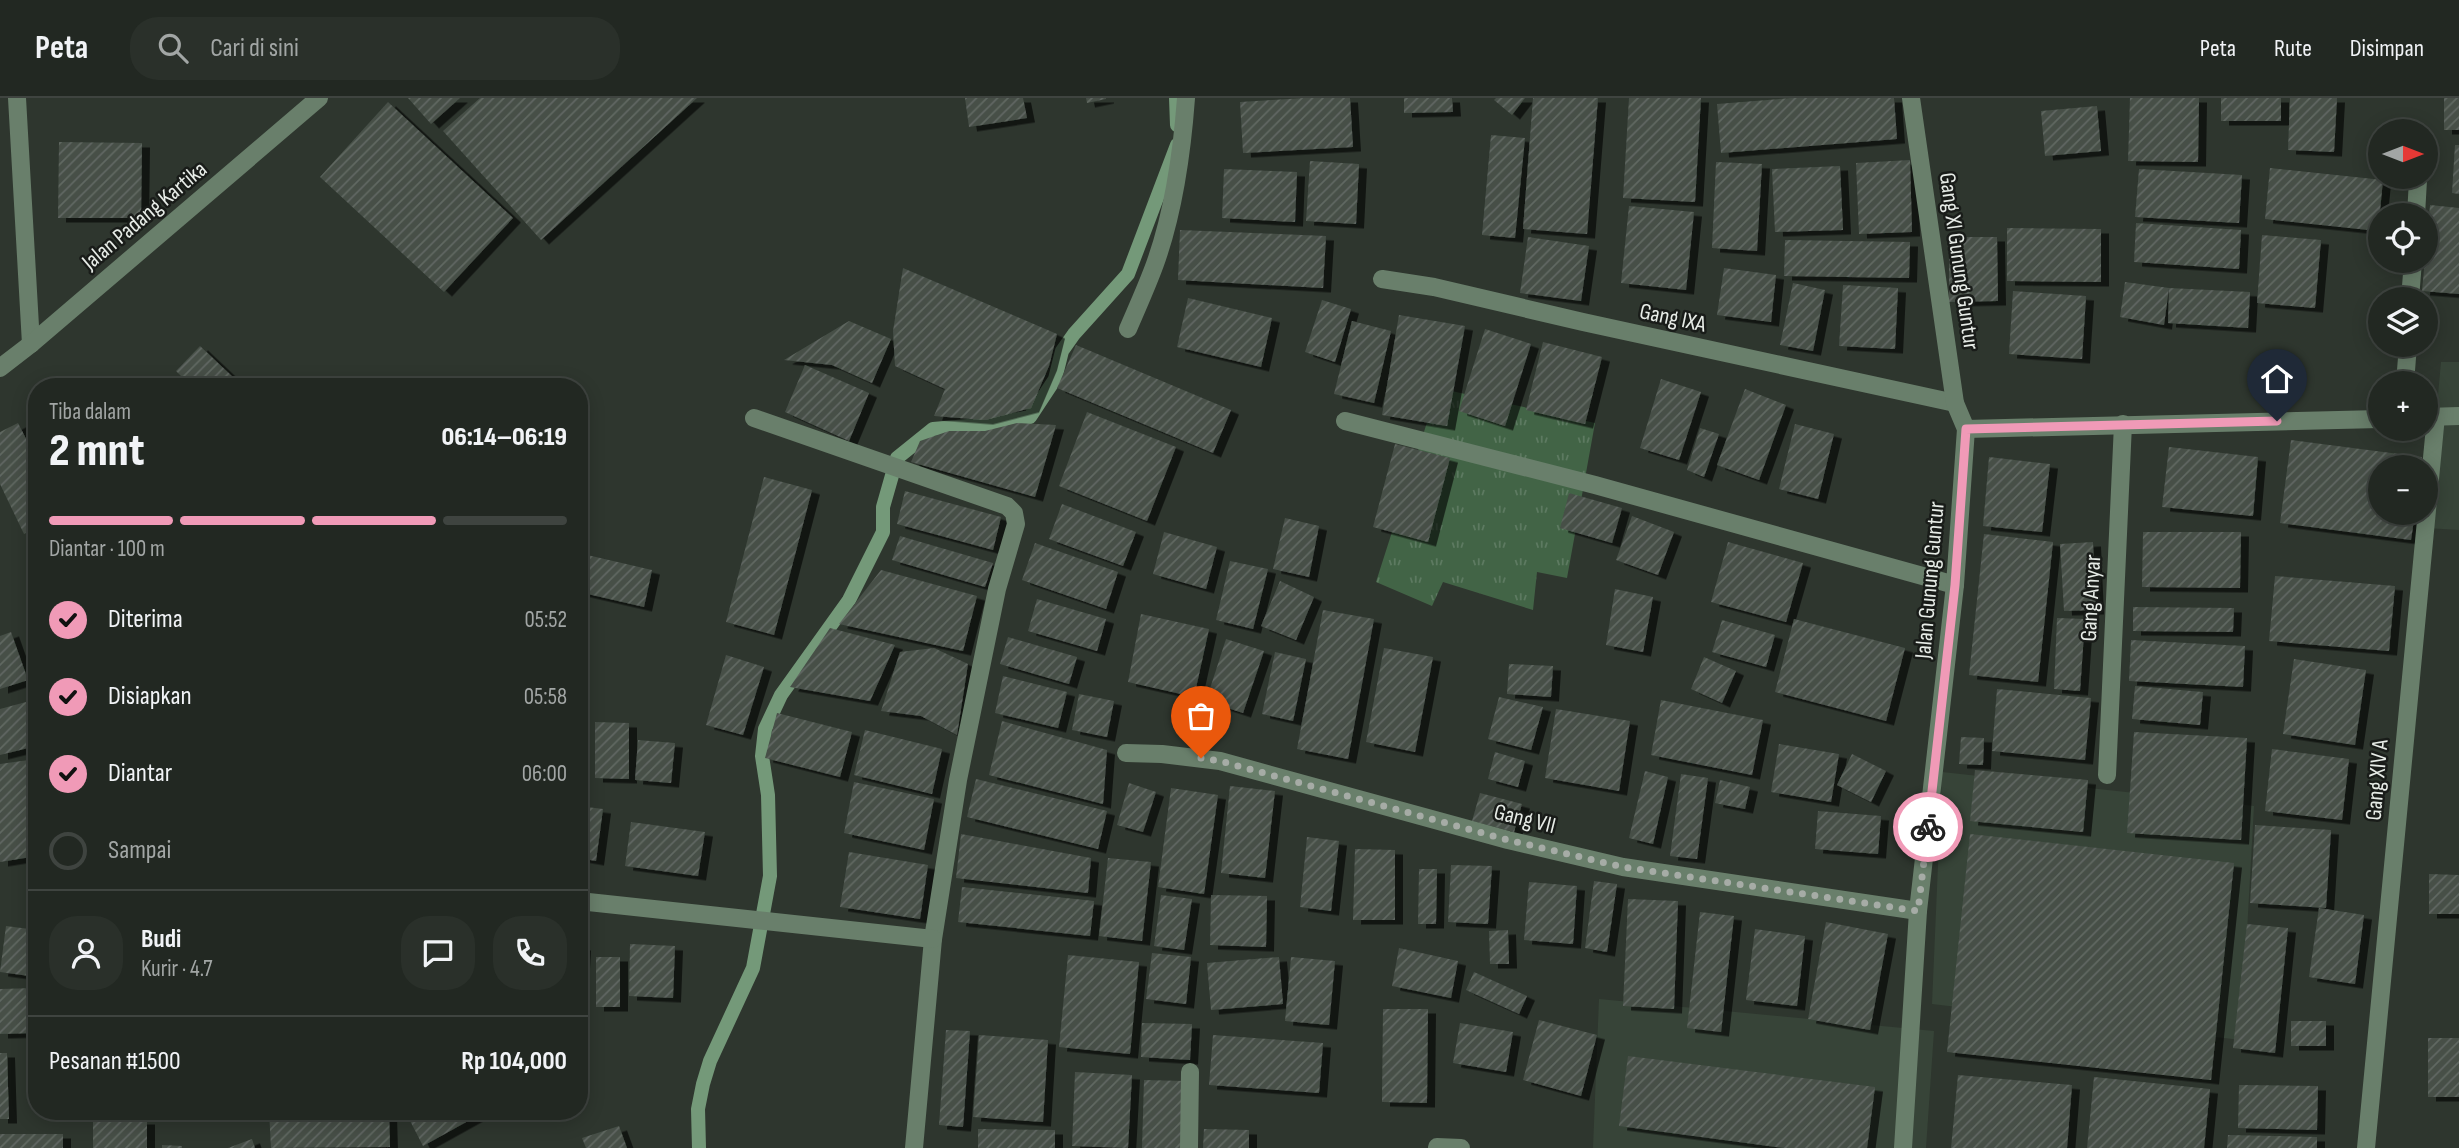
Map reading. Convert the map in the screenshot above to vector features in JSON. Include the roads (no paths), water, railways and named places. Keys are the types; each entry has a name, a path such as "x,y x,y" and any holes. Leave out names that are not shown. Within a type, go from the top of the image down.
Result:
{"street":[{"path":"17,98 31,344"},
{"name":"Jalan Padang Kartika","path":"0,368 319,98"},
{"path":"1128,330 1156,262 1172,202 1184,139 1186,98"},
{"name":"Gang XI Gunung Guntur","path":"1912,98 1955,403 1966,429"},
{"name":"Gang IXA","path":"1382,279 1434,287 1955,403"},
{"path":"2438,417 2459,416"},
{"path":"754,418 1007,506 1014,513 1016,524 997,589 958,780 933,939 914,1148"},
{"path":"1966,429 2368,419"},
{"path":"1345,421 1608,488 1955,585"},
{"name":"Gang Anyar","path":"2107,775 2123,425"},
{"name":"Jalan Gunung Guntur","path":"1903,1148 1918,911 1955,585 1966,429"},
{"name":"Gang XIV A","path":"2366,1148 2429,441"},
{"name":"Gang VII","path":"1126,753 1220,761 1508,840 1623,867 1918,911"},
{"path":"588,902 933,939"},
{"path":"1189,1148 1190,1072"},
{"path":"1437,1147 1461,1148"}],"waterway":[{"path":"1176,98 1177,125"},
{"path":"699,1148 698,1109 703,1084 710,1061 753,968 770,876 768,795 762,756 765,729 781,695 849,600 883,532 883,507 897,458 933,429 991,424 1030,417 1055,379 1062,351 1128,274 1177,145"}]}
